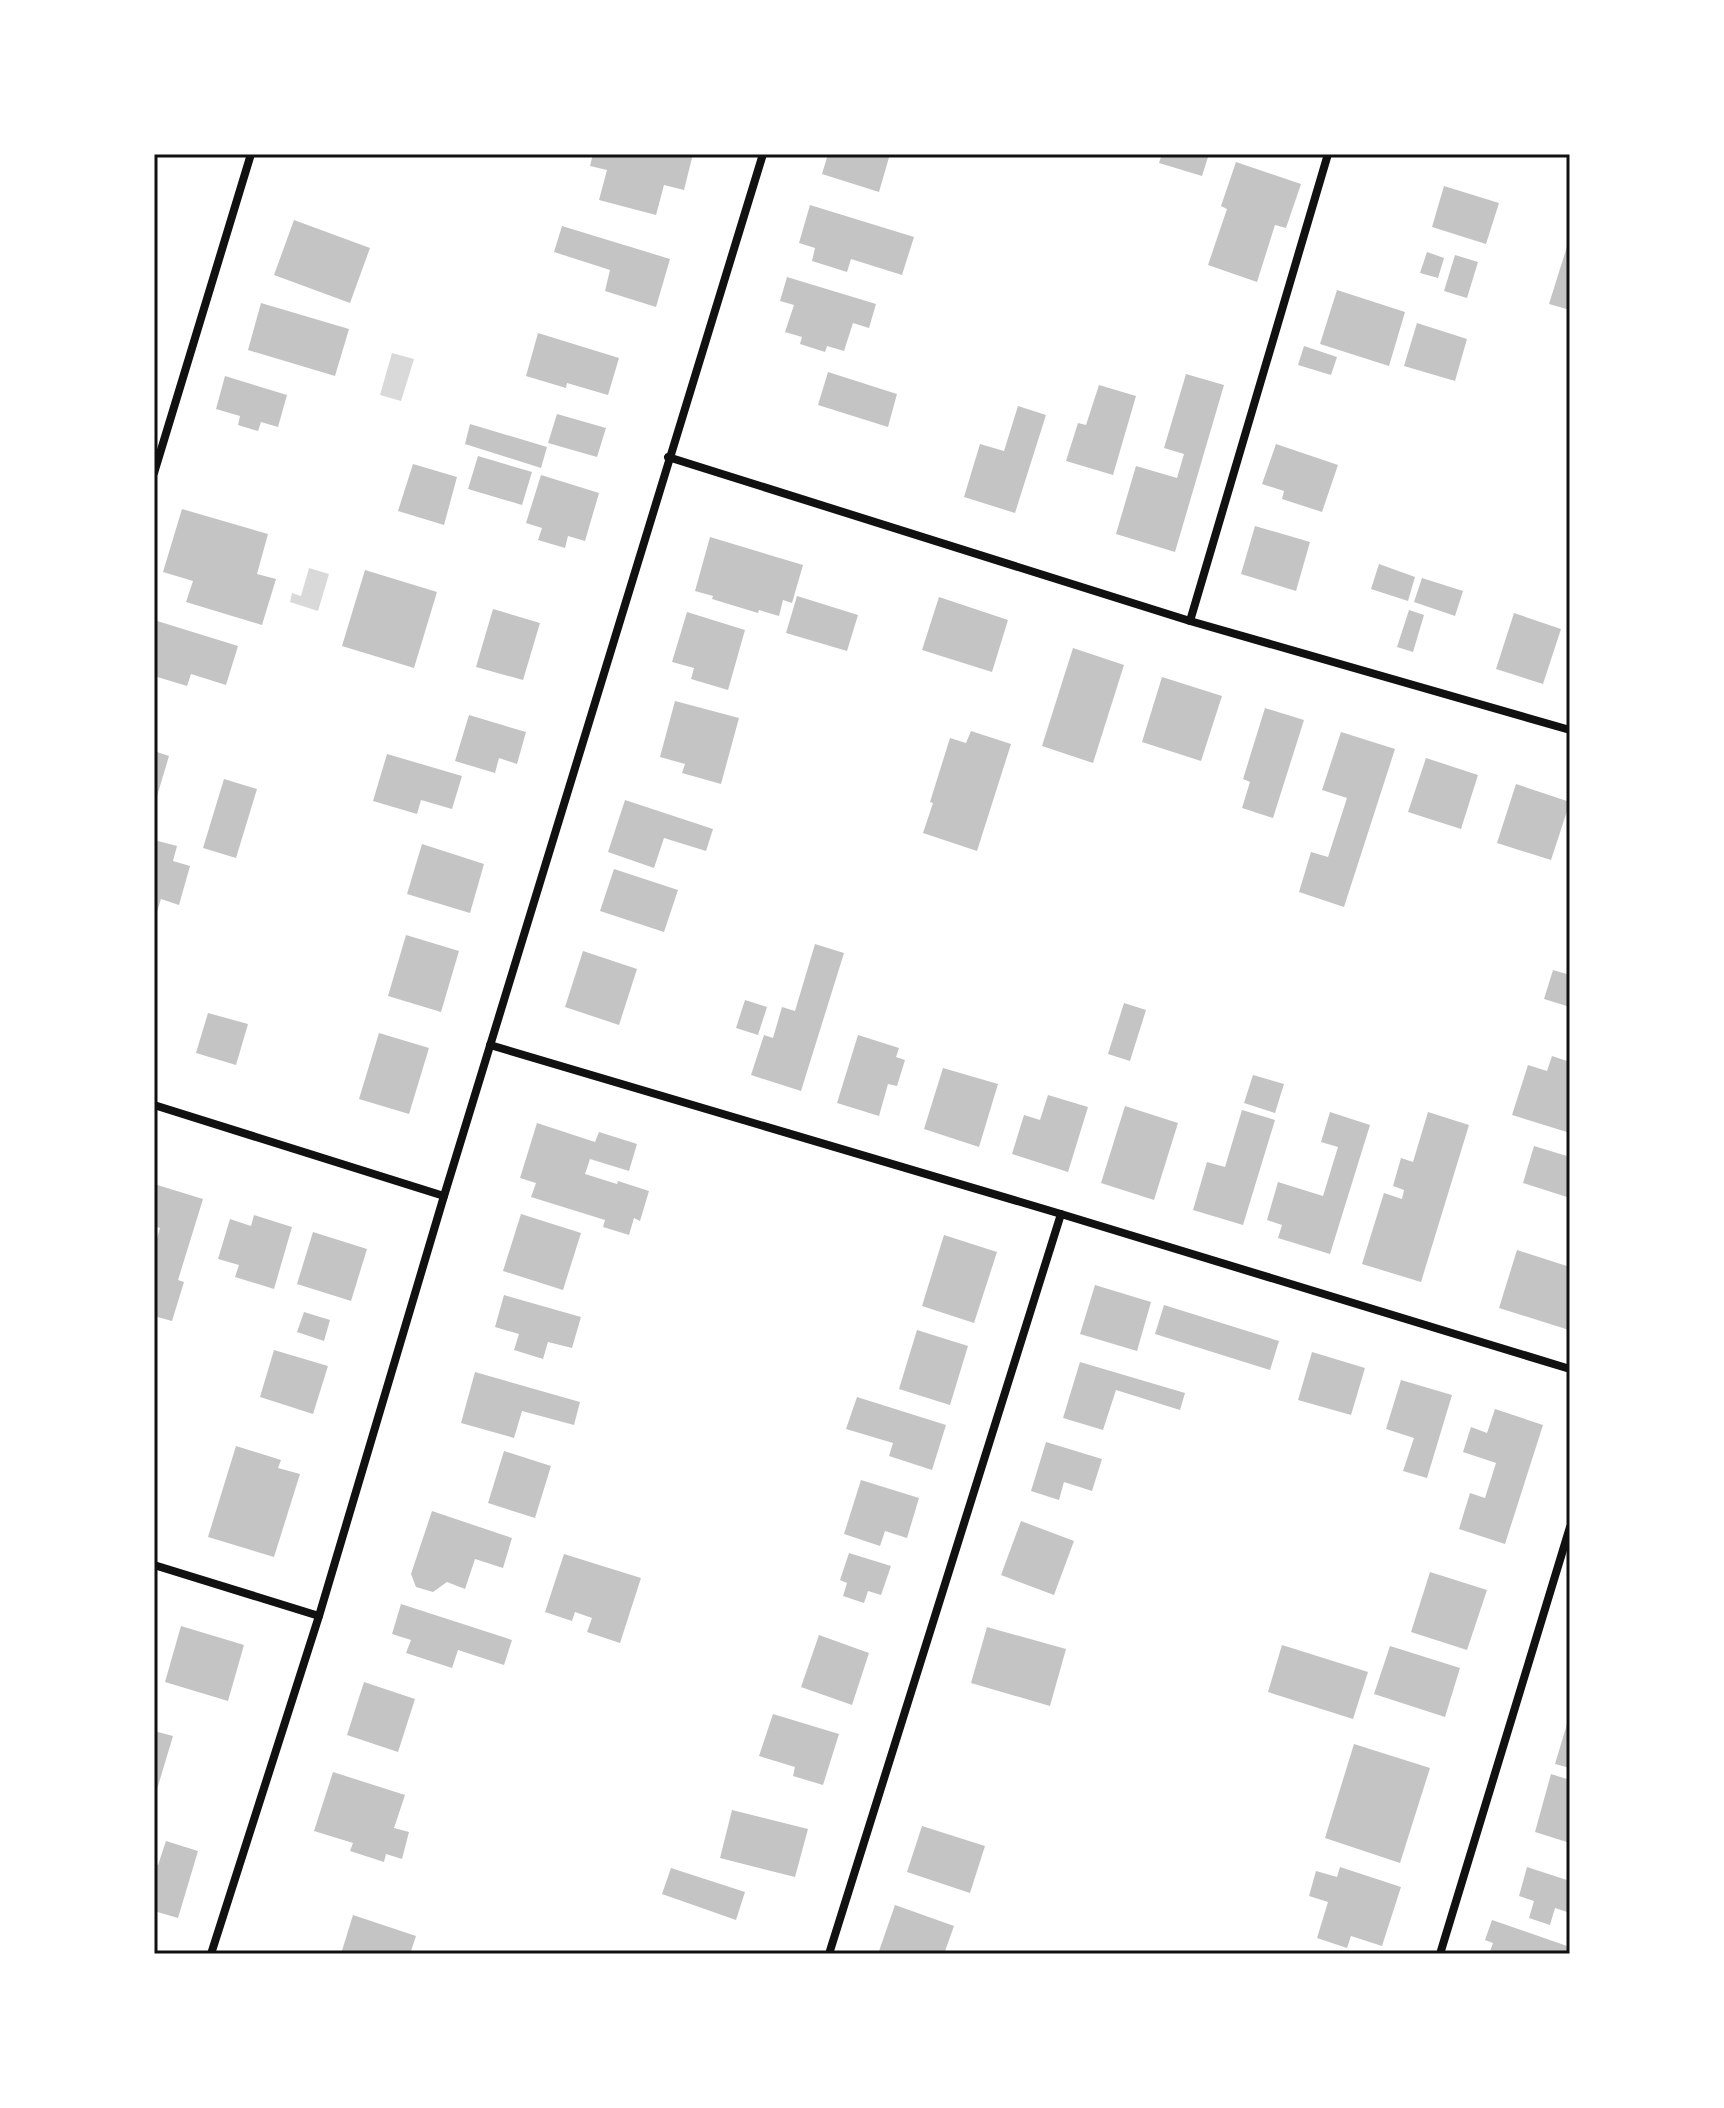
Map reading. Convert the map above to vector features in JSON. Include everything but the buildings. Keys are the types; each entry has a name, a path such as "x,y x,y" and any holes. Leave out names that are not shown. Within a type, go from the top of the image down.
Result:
{"street":[{"path":"154,473 251,154"},
{"path":"211,1954 319,1616 668,457 763,154"},
{"path":"1190,621 1328,154"},
{"path":"668,457 1190,621 1570,730"},
{"path":"490,1045 1570,1369"},
{"path":"154,1105 444,1196"},
{"path":"829,1954 1061,1214"},
{"path":"1440,1954 1570,1527"},
{"path":"154,1565 319,1616"}],"shaded area":[{"path":"392,353 414,359 401,401 380,395"},
{"path":"309,568 329,574 318,611 290,602 292,593 301,596"}]}
